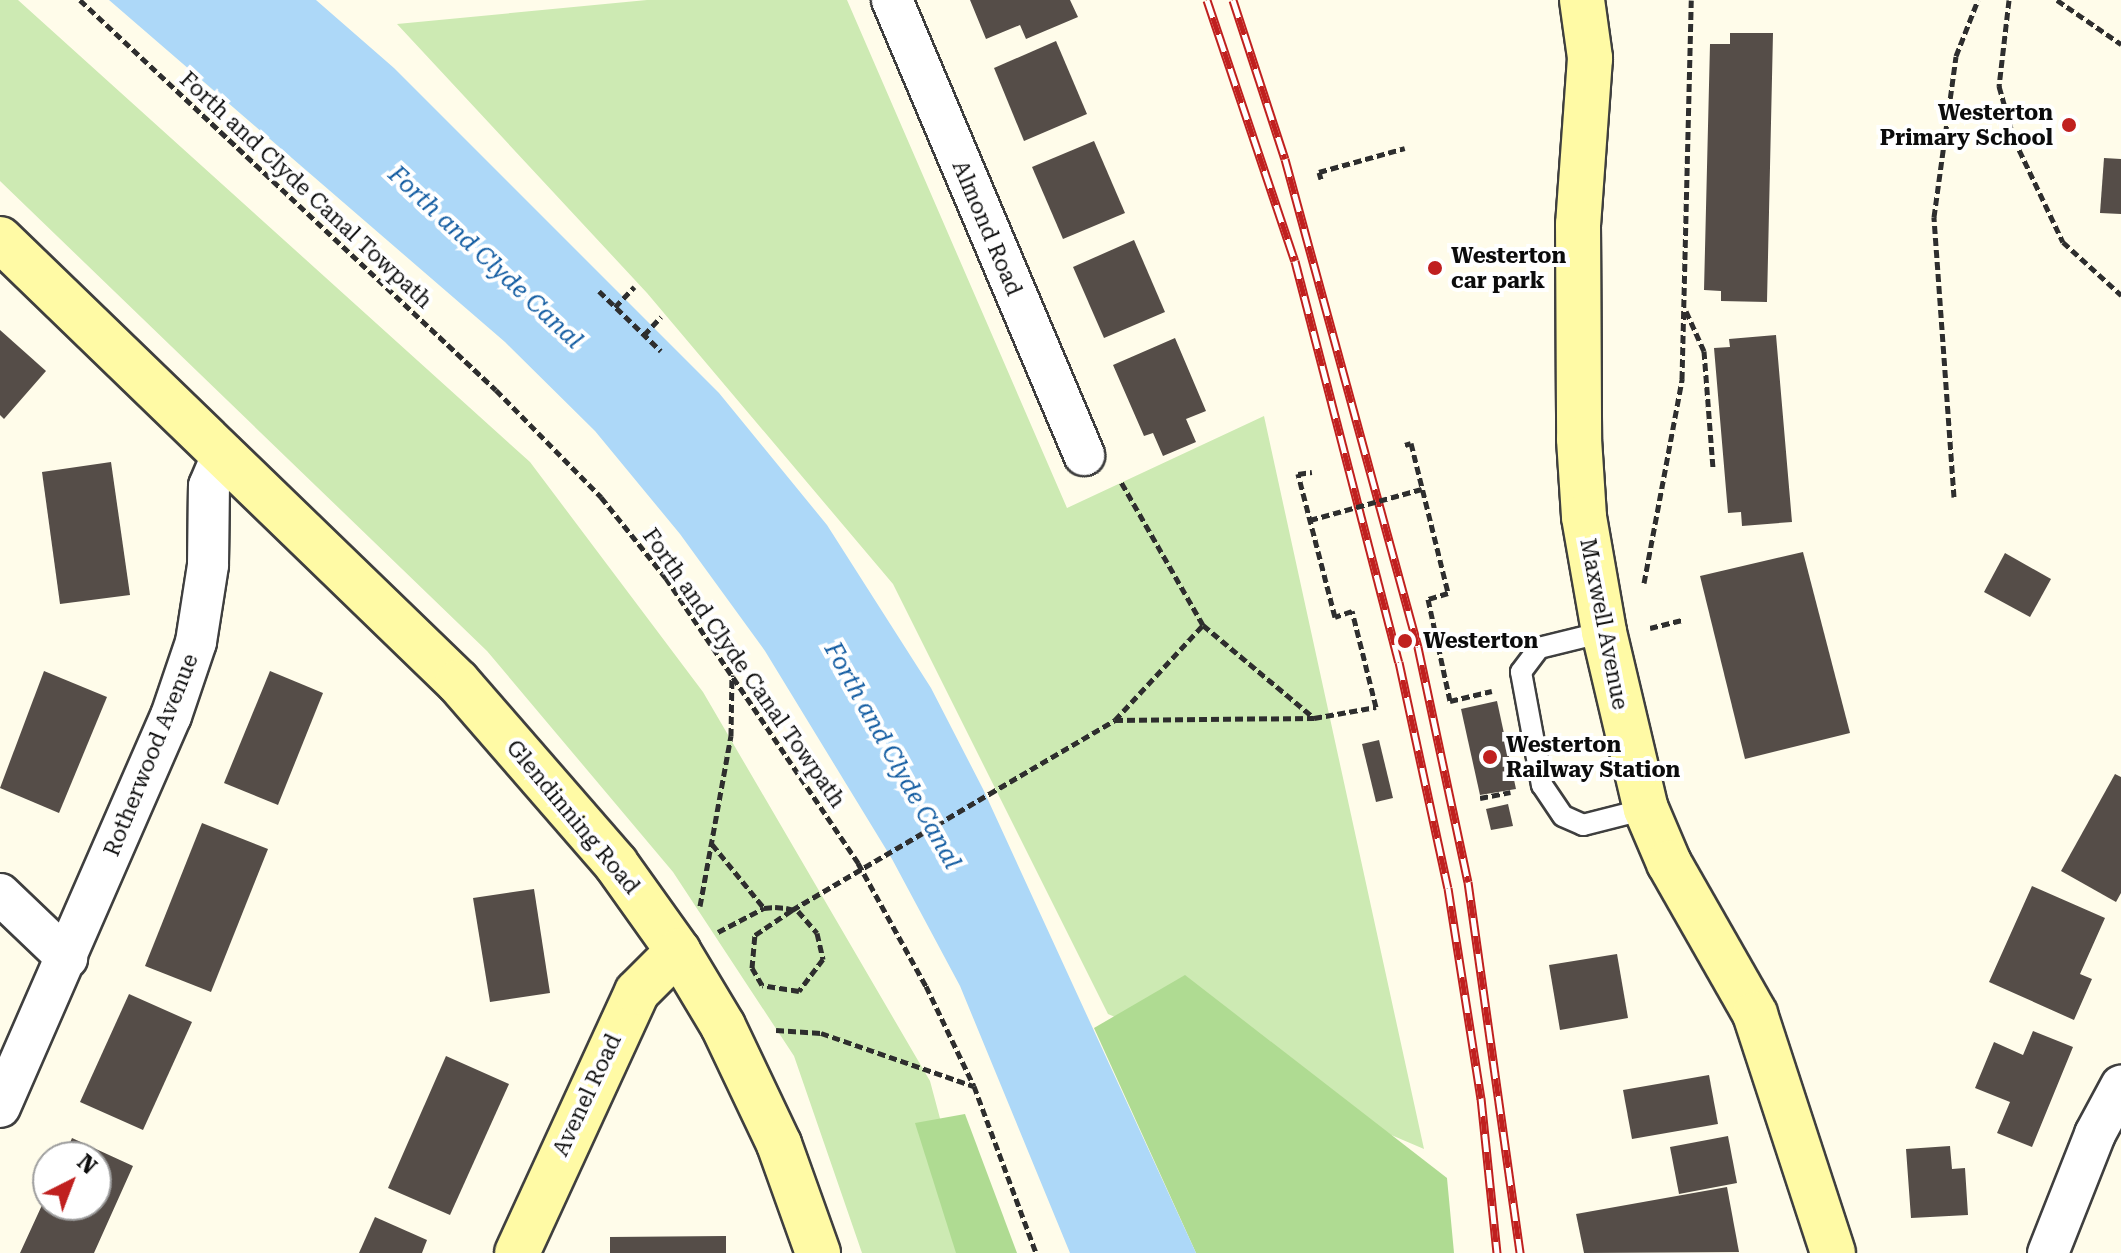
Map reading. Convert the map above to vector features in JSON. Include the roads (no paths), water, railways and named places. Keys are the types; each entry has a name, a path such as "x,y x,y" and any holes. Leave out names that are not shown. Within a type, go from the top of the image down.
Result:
{"street":[{"name":"Almond Road","path":"892,0 1084,455"},
{"name":"Maxwell Avenue","path":"1582,0 1590,58 1576,277 1579,439 1584,517 1602,618 1646,809 1669,863 1755,1014 1833,1253"},
{"path":"0,239 223,453"},
{"name":"Glendinning Road","path":"223,453 458,682 616,864 678,951 723,1026 779,1144 818,1253"},
{"name":"Rotherwood Avenue","path":"0,1107 171,716 196,642 208,565 209,486 223,453"},
{"path":"0,894 67,958"},
{"name":"Avenel Road","path":"517,1253 637,992 678,951"},
{"path":"2048,1253 2095,1134 2121,1086"}],"lane":[{"path":"1602,618 1539,648 1526,660 1520,684 1551,805 1583,825 1646,809"}],"water":[{"name":"Forth and Clyde Canal","path":"109,0 316,0 394,68 719,393 827,525 931,688 983,789 1196,1253 1070,1253 960,986 892,859 765,651 680,534 595,431 505,342"}],"railway":[{"path":"1207,0 1295,261 1399,662 1448,888 1481,1098 1497,1253"},
{"path":"1233,0 1285,159 1418,647 1468,882 1520,1253"}],"place":[{"name":"Westerton Primary School","path":"2069,125"},
{"name":"Westerton car park","path":"1435,268"},
{"name":"Westerton","path":"1405,641"},
{"name":"Westerton Railway Station","path":"1490,757"}]}
